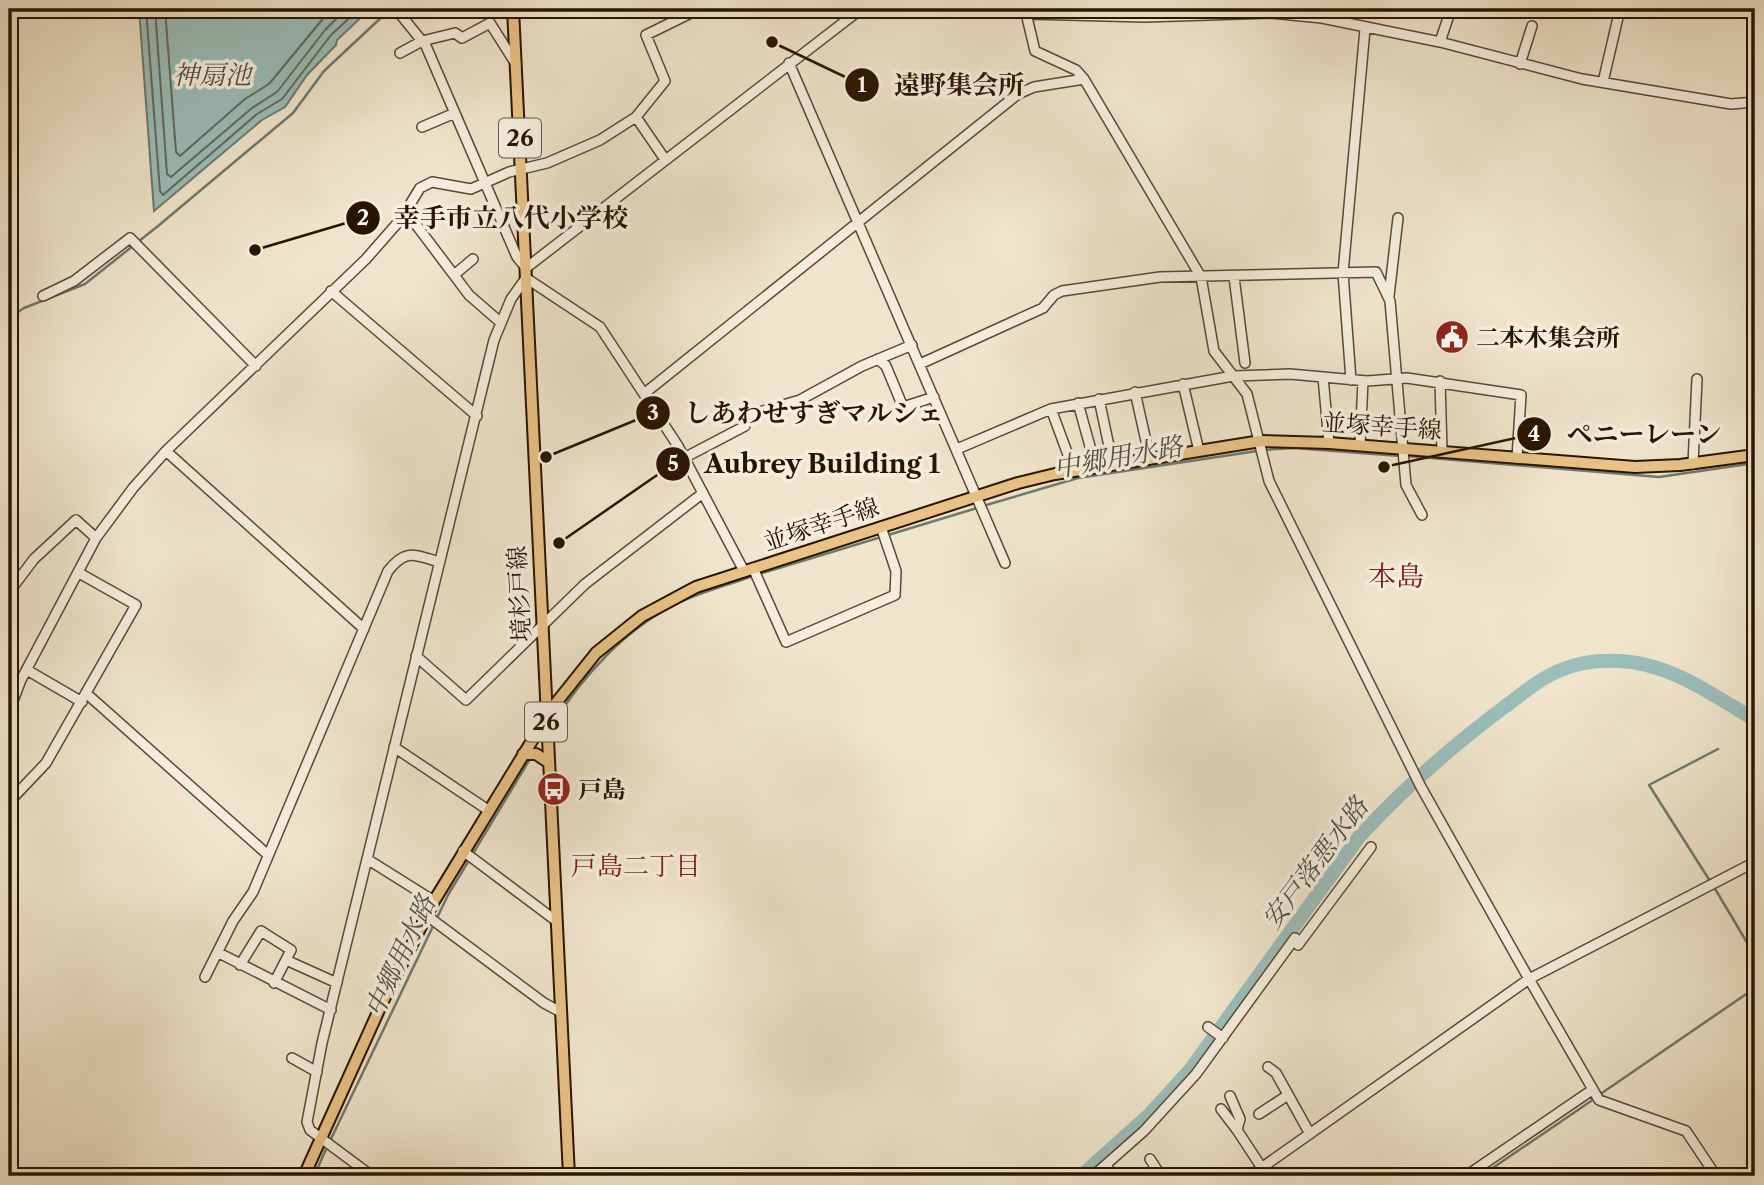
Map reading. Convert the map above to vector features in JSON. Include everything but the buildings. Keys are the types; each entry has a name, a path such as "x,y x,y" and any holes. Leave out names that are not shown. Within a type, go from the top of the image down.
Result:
{"main road":[{"name":"境杉戸線","path":"513,9 569,1176"},
{"name":"並塚幸手線","path":"304,1176 383,1001 426,915 546,718 585,666 628,625 696,587 977,496 1074,471 1261,442 1360,445 1635,467 1693,464 1755,455"},
{"path":"523,754 536,754 548,762"}],"street":[{"path":"396,9 422,41 526,273 600,327 645,393 684,458 786,642 895,595 896,571 881,527"},
{"path":"9,710 96,538 166,451 366,259 403,215 412,196 428,183 447,183 466,189 547,163 600,140 636,117 665,81 646,35 699,9"},
{"path":"372,1176 310,1130 307,1122 337,983 500,322 526,273 664,158 861,9"},
{"path":"1440,42 1451,9"},
{"path":"1603,82 1620,9"},
{"path":"1716,1176 1686,1131 1599,1100 1592,1090 1413,771 1269,481 1250,401 1214,351 1201,278 1084,79 1076,70 1035,51 1026,11 1285,12 1440,42 1520,65 1603,82 1731,104 1755,102"},
{"path":"400,53 422,41 455,33 462,38 490,23 516,64"},
{"path":"1520,65 1532,26"},
{"path":"433,29 439,39"},
{"path":"1351,380 1343,273 1365,29"},
{"path":"789,63 1005,563"},
{"path":"645,393 1018,94 1034,87 1084,79"},
{"path":"422,127 454,113"},
{"path":"636,117 664,158"},
{"path":"403,215 417,226 469,295 500,322"},
{"path":"1398,218 1389,297 1406,485 1419,516"},
{"path":"43,296 74,281 130,238 256,366"},
{"path":"454,275 473,259"},
{"path":"920,364 1043,308 1054,295 1062,291 1160,277 1376,272 1389,297"},
{"path":"1234,277 1245,363"},
{"path":"331,291 477,416"},
{"path":"684,458 745,426 746,416 800,400 878,359 912,345"},
{"path":"878,359 886,366 904,407 934,397"},
{"path":"957,449 1051,409 1233,376 1290,374 1363,381 1440,381 1521,395 1517,458"},
{"path":"1323,377 1329,443"},
{"path":"1693,464 1697,380"},
{"path":"1360,445 1363,381"},
{"path":"1440,381 1442,451"},
{"path":"1183,384 1199,451"},
{"path":"1135,392 1150,459"},
{"path":"1099,399 1113,465"},
{"path":"1078,403 1096,467"},
{"path":"1051,409 1074,471"},
{"path":"166,451 364,629"},
{"path":"416,656 466,700 585,584 703,493"},
{"path":"9,592 34,559 76,520 96,538"},
{"path":"205,977 233,920 253,892 388,571 398,558 408,554 440,562"},
{"path":"9,803 46,763 136,605 79,573"},
{"path":"27,670 84,698 268,855"},
{"path":"394,747 488,810"},
{"path":"1094,1176 1175,1100 1295,938 1298,944 1371,847"},
{"path":"463,851 555,920"},
{"path":"367,859 434,901"},
{"path":"1250,1176 1529,979 1755,862"},
{"path":"426,915 544,1003 559,1011"},
{"path":"240,965 261,931 291,950 274,983"},
{"path":"219,953 331,1010"},
{"path":"286,960 337,983"},
{"path":"1208,1027 1223,1038"},
{"path":"292,1058 317,1072"},
{"path":"1268,1067 1276,1073 1310,1134"},
{"path":"1466,1176 1592,1090"},
{"path":"1259,1114 1288,1095"},
{"path":"1230,1096 1240,1118 1237,1130"},
{"path":"1221,1109 1262,1168"},
{"path":"1150,1159 1161,1176"},
{"path":"1106,1165 1113,1176"}],"water":[{"name":"神扇池","path":"139,9 370,9 337,40 336,45 307,75 285,107 262,120 154,211"}],"waterway":[{"path":"9,318 24,308 85,284 158,226 293,113 324,71 386,13"},
{"name":"中郷用水路","path":"1264,450 1294,448 1400,456"},
{"name":"中郷用水路","path":"983,506 1078,478 1257,451"},
{"name":"中郷用水路","path":"1407,456 1659,477 1755,463"},
{"name":"中郷用水路","path":"759,574 977,508"},
{"name":"中郷用水路","path":"553,724 591,672 639,627 676,604 753,576"},
{"name":"安戸落悪水路","path":"1081,1176 1149,1115 1190,1070 1359,837 1446,753 1538,682 1553,673 1582,663 1638,663 1690,682 1755,720"},
{"path":"1710,881 1649,785 1718,749"},
{"name":"中郷用水路","path":"330,1141 448,895 530,759"},
{"path":"1714,887 1755,956"},
{"path":"1599,1095 1755,988"},
{"path":"1481,1176 1594,1099"},
{"name":"中郷用水路","path":"314,1176 327,1147"}],"place":[{"name":"遠野集会所","path":"772,42"},
{"name":"幸手市立八代小学校","path":"255,250"},
{"name":"二本木集会所","path":"1452,337"},
{"name":"しあわせすぎマルシェ","path":"546,457"},
{"name":"ペニーレーン","path":"1384,467"},
{"name":"Aubrey Building 1","path":"559,543"},
{"name":"戸島","path":"554,789"}],"district":[{"name":"本島","path":"1396,576"},
{"name":"戸島二丁目","path":"636,866"}]}
